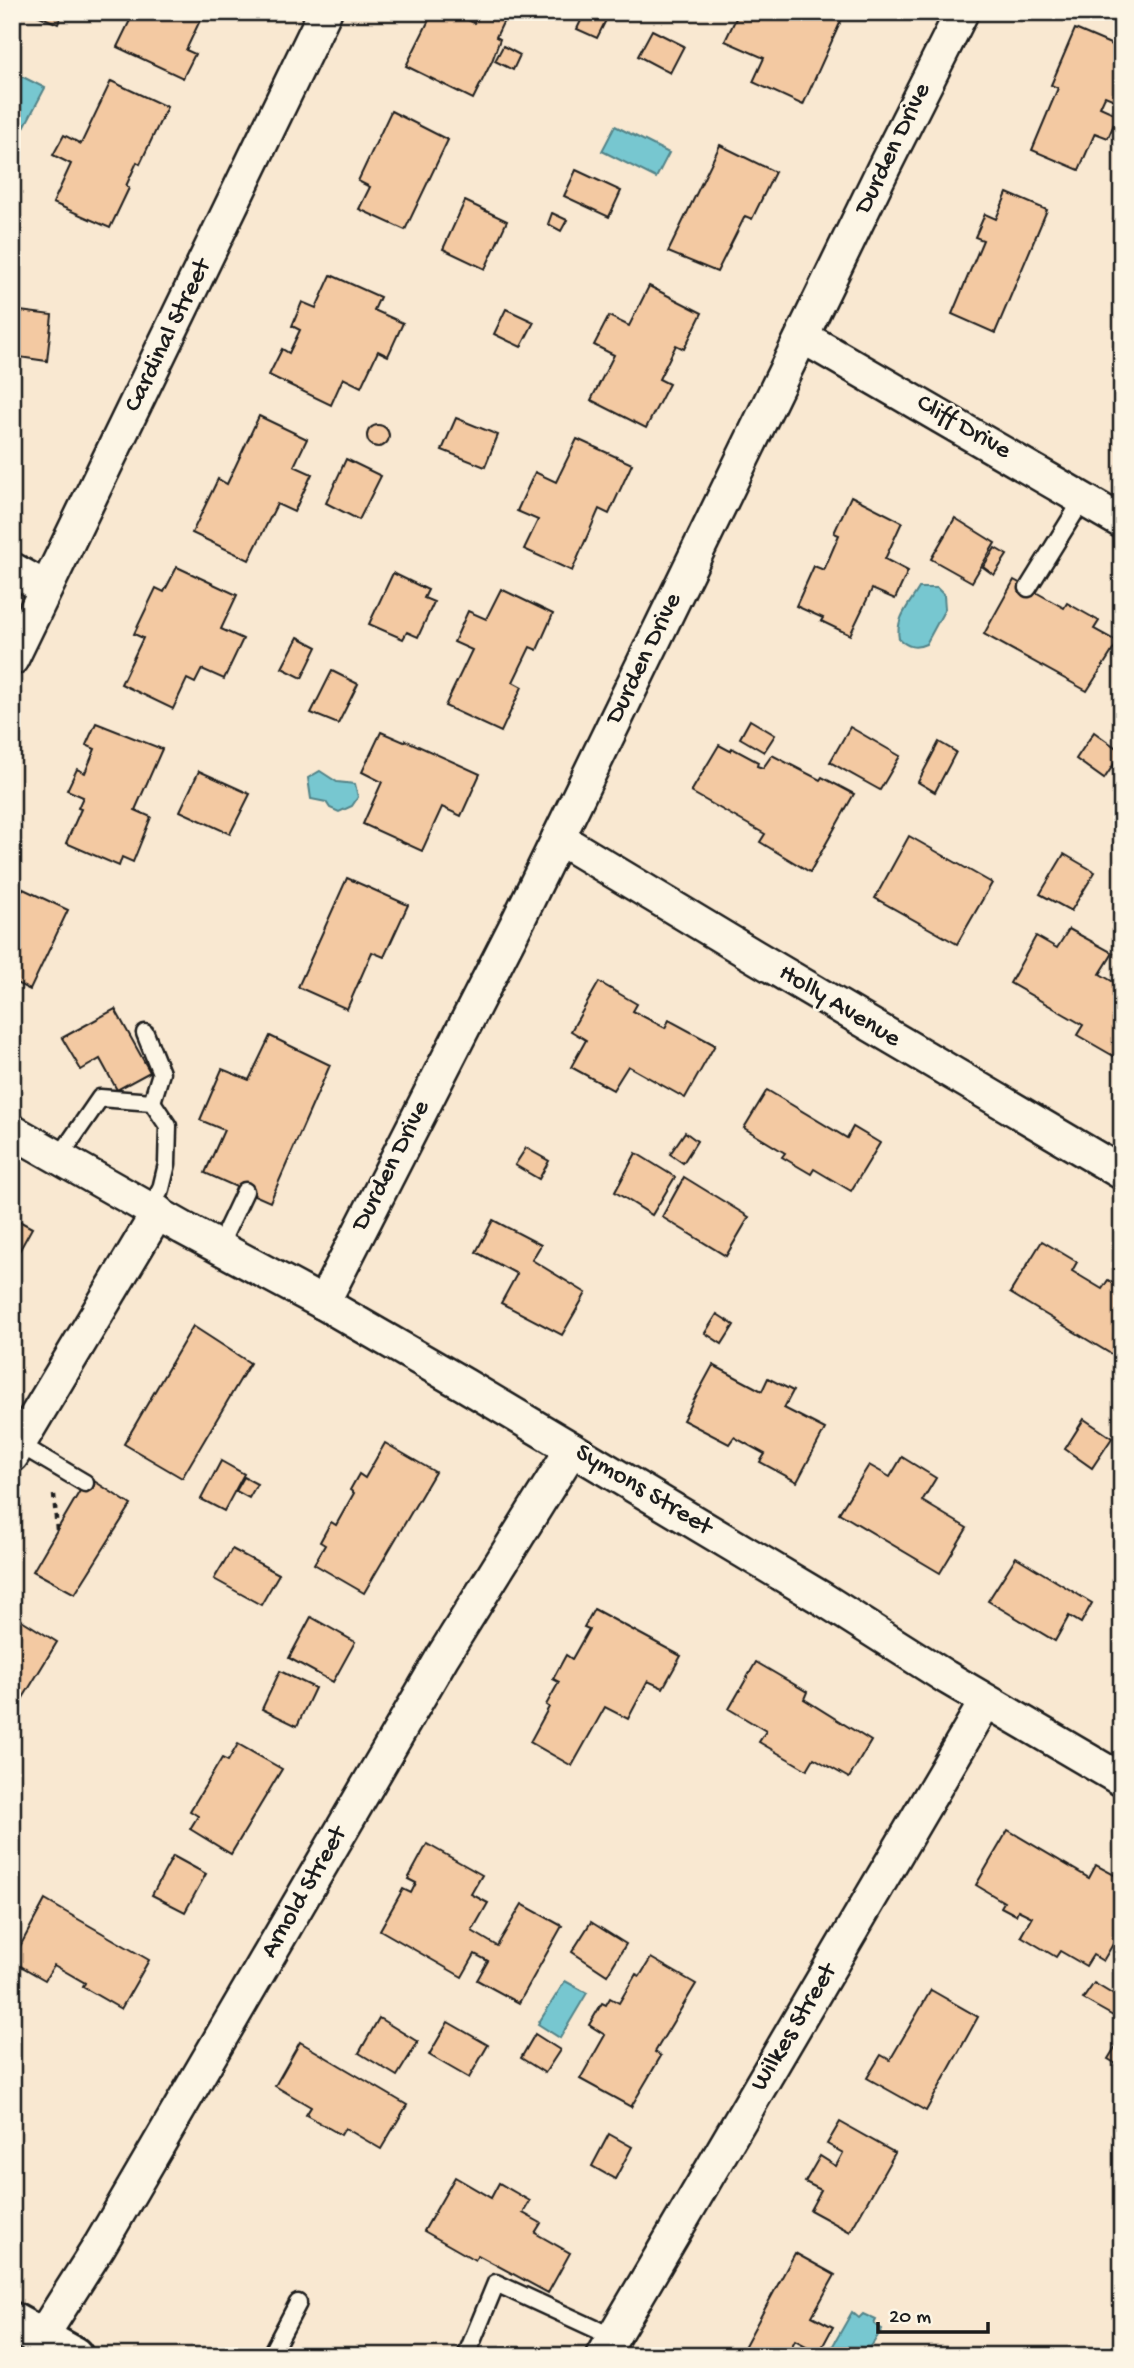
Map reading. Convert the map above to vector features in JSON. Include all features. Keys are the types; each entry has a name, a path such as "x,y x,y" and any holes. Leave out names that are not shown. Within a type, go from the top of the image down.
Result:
{"street":[{"name":"Cardinal Street","path":"12,659 325,12"},
{"name":"Durden Drive","path":"323,1303 558,838 962,12"},
{"name":"Cliff Drive","path":"803,337 1122,522"},
{"path":"12,569 46,587"},
{"name":"Holly Avenue","path":"558,838 1122,1174"},
{"path":"12,1131 154,1210 16,1450"},
{"name":"Symons Street","path":"154,1210 323,1303 572,1449 1122,1780"},
{"name":"Arnold Street","path":"42,2339 107,2233 443,1656 572,1449"},
{"name":"Wilkes Street","path":"607,2346 986,1700"}],"lane":[{"path":"1028,588 1083,499"},
{"path":"145,1033 161,1073 152,1102"},
{"path":"60,1156 100,1098 152,1102"},
{"path":"152,1102 168,1126 167,1164 154,1210"},
{"path":"219,1246 245,1191"},
{"path":"16,1450 85,1483"},
{"path":"466,2356 496,2283 607,2346"},
{"path":"270,2356 298,2302"}],"water":[{"path":"21,76 45,88 20,135 12,131 12,94"},
{"path":"615,126 669,153 656,178 602,151"},
{"path":"919,588 937,588 944,595 945,609 926,644 915,647 899,639 898,632 904,612"},
{"path":"320,771 337,782 355,784 358,797 352,806 339,812 330,808 326,802 311,799 308,778"},
{"path":"565,1981 587,1993 560,2038 538,2024"},
{"path":"852,2312 859,2318 863,2314 876,2320 874,2324 882,2329 865,2356 827,2356"}],"building":[{"path":"30,12 63,12 58,24"},
{"path":"134,12 204,12 186,50 195,54 183,78 117,47"},
{"path":"433,12 452,12 474,23 479,12 508,12 496,37 500,39 492,61 473,99 406,66"},
{"path":"585,12 610,12 597,38 577,29"},
{"path":"739,12 845,12 803,105 753,82 764,58 725,41"},
{"path":"1075,29 1122,49 1122,89 1117,101 1105,96 1100,107 1118,115 1108,138 1095,133 1079,170 1032,150 1058,88 1051,85"},
{"path":"652,30 684,46 670,73 638,56"},
{"path":"503,46 520,55 513,70 495,61"},
{"path":"111,81 167,107 140,164 137,162 126,186 129,188 110,228 53,203 71,164 53,155 64,135 81,144"},
{"path":"391,111 448,140 405,230 359,209 370,187 358,181"},
{"path":"720,145 775,172 752,219 745,216 717,272 668,252"},
{"path":"576,170 621,191 609,217 564,196"},
{"path":"1007,193 1047,210 995,333 952,314 983,240 975,237 985,214 996,219"},
{"path":"465,201 507,221 485,269 443,249"},
{"path":"552,213 567,220 561,231 548,224"},
{"path":"331,275 380,297 374,310 403,323 388,356 378,351 361,387 343,378 331,405 269,375 282,349 289,353 300,330 292,326 302,302 316,308"},
{"path":"649,286 702,313 684,349 676,345 659,379 669,384 646,428 591,400 614,355 594,345 609,316 629,326"},
{"path":"506,309 534,322 521,347 494,334"},
{"path":"12,310 52,315 47,361 12,356"},
{"path":"259,416 307,439 294,466 312,474 294,512 277,504 249,560 192,533 218,479 227,484"},
{"path":"456,418 498,435 485,467 442,450"},
{"path":"378,425 386,428 389,436 386,444 378,447 370,444 367,436 370,428"},
{"path":"577,439 632,464 609,514 599,509 572,571 524,549 538,520 517,511 535,472 556,482"},
{"path":"346,459 381,476 359,520 326,503"},
{"path":"851,496 902,522 885,559 908,571 895,599 872,589 850,635 821,621 823,618 796,606 814,566 824,570 839,535 834,533"},
{"path":"955,518 995,543 972,582 931,559"},
{"path":"995,548 1007,555 994,575 983,567"},
{"path":"177,567 237,595 221,629 243,639 224,679 202,669 195,683 187,679 173,709 121,684 143,638 134,634 156,588 164,592"},
{"path":"393,573 428,590 424,598 434,602 418,637 407,632 403,639 369,624"},
{"path":"1014,580 1064,608 1067,603 1099,621 1094,629 1118,642 1087,691 984,634"},
{"path":"501,589 553,614 537,650 530,647 513,682 522,687 501,732 445,706 472,650 454,642 468,611 486,619"},
{"path":"298,637 317,647 302,678 282,668"},
{"path":"332,671 358,684 338,724 311,713"},
{"path":"750,720 775,735 764,752 740,738"},
{"path":"96,723 162,749 135,810 151,817 133,862 122,857 119,866 66,843 81,809 78,808 83,797 67,790 77,769 85,773 95,749 86,745"},
{"path":"850,727 900,756 880,790 830,762"},
{"path":"381,732 480,774 461,816 442,807 422,851 363,824 382,782 362,772"},
{"path":"1094,732 1122,752 1104,779 1076,759"},
{"path":"939,742 956,752 935,792 918,782"},
{"path":"719,745 730,751 732,748 758,762 757,766 763,768 772,755 854,794 810,872 760,842 765,834 691,792"},
{"path":"199,771 250,794 230,834 180,811"},
{"path":"909,836 992,883 957,944 875,898"},
{"path":"1064,854 1095,872 1071,911 1040,894"},
{"path":"347,878 408,905 384,957 372,952 347,1009 298,987"},
{"path":"19,887 68,910 30,990 12,981 12,903"},
{"path":"1069,929 1113,953 1100,974 1122,987 1122,1050 1117,1058 1077,1035 1083,1025 1010,983 1036,936 1057,948"},
{"path":"599,982 637,1004 633,1011 665,1028 669,1020 715,1045 685,1098 628,1066 613,1090 571,1067 586,1040 571,1031"},
{"path":"115,1009 150,1072 117,1090 100,1059 81,1070 62,1038"},
{"path":"270,1036 330,1065 270,1202 205,1173 224,1130 200,1120 222,1069 249,1080"},
{"path":"767,1090 847,1138 853,1127 880,1143 851,1191 814,1169 811,1174 782,1157 785,1153 744,1128"},
{"path":"685,1132 697,1141 683,1163 670,1154"},
{"path":"526,1148 549,1161 539,1179 515,1165"},
{"path":"636,1153 675,1177 652,1215 615,1192"},
{"path":"684,1177 749,1217 726,1256 662,1217"},
{"path":"12,1217 32,1228 12,1264"},
{"path":"493,1220 541,1245 532,1260 586,1293 562,1335 501,1303 517,1274 476,1252"},
{"path":"1042,1241 1077,1262 1072,1271 1102,1289 1108,1280 1122,1288 1121,1360 1010,1293"},
{"path":"717,1314 734,1325 722,1344 705,1333"},
{"path":"193,1326 250,1363 182,1478 124,1444"},
{"path":"713,1365 762,1391 768,1378 793,1391 784,1408 825,1429 797,1482 760,1462 765,1454 734,1437 729,1444 683,1420"},
{"path":"1084,1419 1112,1438 1092,1468 1065,1449"},
{"path":"385,1443 435,1472 364,1593 314,1564 325,1545 320,1542 331,1522 336,1525 354,1493 350,1490 359,1474 365,1478"},
{"path":"902,1457 936,1478 922,1501 967,1528 940,1573 839,1513 869,1465 890,1477"},
{"path":"221,1461 244,1474 224,1511 201,1499"},
{"path":"88,1477 131,1505 75,1594 33,1571"},
{"path":"244,1477 257,1484 249,1498 236,1491"},
{"path":"232,1549 279,1574 261,1605 214,1579"},
{"path":"1016,1557 1092,1603 1081,1623 1069,1616 1055,1641 988,1601"},
{"path":"594,1609 681,1656 663,1688 648,1681 628,1719 605,1707 572,1766 530,1742 559,1682 553,1679 566,1655 572,1659 589,1629 584,1627"},
{"path":"12,1614 57,1642 12,1716"},
{"path":"311,1617 355,1642 333,1682 289,1658"},
{"path":"756,1662 807,1692 804,1699 871,1741 849,1778 814,1758 807,1770 759,1742 766,1731 729,1709"},
{"path":"280,1671 315,1688 297,1726 262,1709"},
{"path":"238,1744 282,1769 231,1854 190,1829 198,1816 190,1811 222,1758 228,1761"},
{"path":"1008,1830 1089,1878 1096,1865 1122,1879 1122,1929 1103,1961 1093,1955 1086,1966 1060,1951 1056,1957 1021,1936 1032,1917 1018,1910 1016,1915 1001,1907 1004,1902 976,1885"},
{"path":"427,1844 482,1875 471,1894 488,1903 472,1931 497,1946 522,1904 562,1926 519,2003 477,1980 488,1961 475,1954 462,1977 380,1930 403,1889 411,1893 416,1883 408,1879"},
{"path":"173,1856 206,1874 185,1912 152,1895"},
{"path":"45,1900 149,1960 121,2009 83,1987 85,1983 54,1965 45,1980 12,1961"},
{"path":"591,1922 626,1944 607,1975 572,1952"},
{"path":"651,1958 696,1984 655,2052 661,2056 631,2107 580,2079 605,2035 589,2025 602,2003 606,2005 610,1998 619,2003 636,1974 640,1976"},
{"path":"1094,1983 1122,2000 1115,2017 1083,1999"},
{"path":"931,1990 978,2017 926,2111 867,2078 881,2055 890,2060"},
{"path":"379,2018 418,2042 397,2076 359,2053"},
{"path":"448,2022 488,2045 469,2078 429,2055"},
{"path":"535,2034 560,2050 545,2073 521,2058"},
{"path":"1122,2036 1122,2067 1108,2059"},
{"path":"300,2042 407,2105 381,2149 345,2128 341,2135 306,2115 311,2107 275,2086"},
{"path":"840,2122 895,2153 850,2232 810,2210 821,2190 805,2182 820,2156 836,2166 843,2153 827,2144"},
{"path":"609,2134 632,2147 615,2179 592,2166"},
{"path":"455,2177 491,2198 499,2183 530,2201 523,2213 541,2223 535,2233 570,2253 548,2293 478,2255 475,2260 424,2231"},
{"path":"795,2253 835,2275 812,2316 833,2327 819,2353 795,2340 787,2356 755,2356 743,2349"}]}
